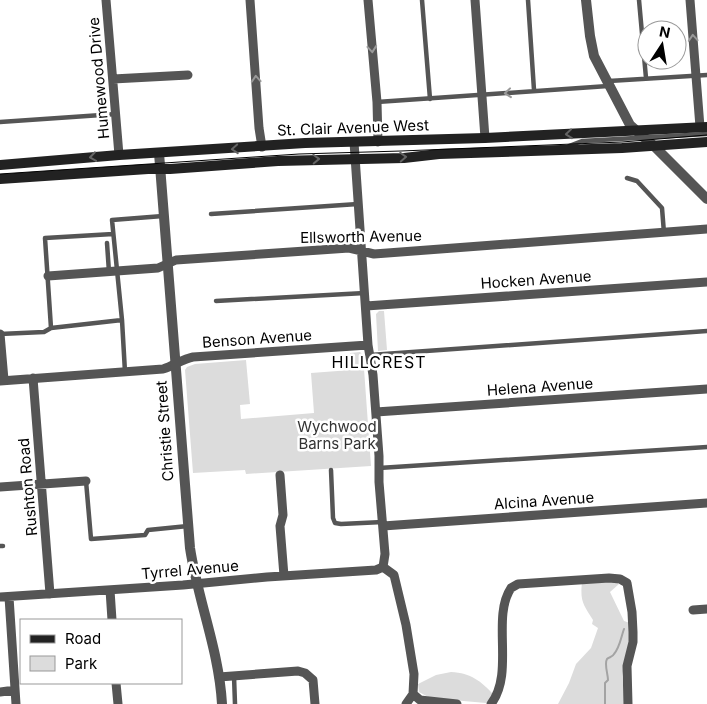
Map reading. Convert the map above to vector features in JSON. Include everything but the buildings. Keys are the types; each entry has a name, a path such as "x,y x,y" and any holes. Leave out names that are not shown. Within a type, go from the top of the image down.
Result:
{"main road":[{"name":"St. Clair Avenue West","path":"0,165 120,154 262,147 303,143 640,135 705,129"},
{"name":"St. Clair Avenue West","path":"0,180 278,161 404,158 440,154 654,146 707,142"}],"street":[{"name":"Humewood Drive","path":"106,0 120,154"},
{"path":"250,0 262,147"},
{"path":"368,0 377,102 378,142"},
{"path":"475,0 485,138"},
{"path":"586,0 592,48 630,125 707,199"},
{"path":"690,0 696,76 705,129"},
{"path":"113,79 188,75"},
{"path":"354,142 369,350 380,468 385,554 383,567 394,575 399,588 414,674 413,694 406,704"},
{"name":"Christie Street","path":"159,153 166,264 188,526 196,584 220,677 222,704"},
{"name":"Ellsworth Avenue","path":"48,276 158,268 176,260 348,248 374,254 707,229"},
{"name":"Hocken Avenue","path":"366,306 707,282"},
{"path":"0,334 2,380"},
{"name":"Benson Avenue","path":"2,380 162,369 175,366 187,358 193,357 369,350"},
{"name":"Rushton Road","path":"33,378 50,594"},
{"name":"Helena Avenue","path":"376,412 707,389"},
{"path":"280,475 283,511 280,526 284,576"},
{"path":"0,487 86,481"},
{"name":"Alcina Avenue","path":"383,524 707,503"},
{"name":"Tyrrel Avenue","path":"4,597 376,570 383,567"},
{"path":"492,704 501,684 503,617 510,588 518,584 609,578 620,579 627,583 632,612 633,642 626,675 628,704"},
{"path":"110,590 112,619"},
{"path":"4,597 16,704"},
{"path":"693,610 707,609"},
{"path":"220,677 298,671 305,673 313,680 315,704"},
{"path":"116,684 118,704"},
{"path":"0,692 15,690"},
{"path":"413,694 420,700 457,704"}],"lane":[{"path":"422,0 430,99"},
{"path":"528,0 534,90"},
{"path":"639,0 646,78"},
{"path":"377,102 482,96 646,78 707,75"},
{"path":"0,122 116,114"},
{"path":"558,150 582,142 640,135"},
{"path":"627,178 637,181 662,208 664,233"},
{"path":"210,214 358,204"},
{"path":"113,271 112,220 163,216"},
{"path":"51,328 45,238 113,234"},
{"path":"107,243 122,320 125,372"},
{"path":"216,301 365,293"},
{"path":"0,334 44,332 51,328 122,320"},
{"path":"369,350 707,331"},
{"path":"380,468 707,447"},
{"path":"331,470 333,518 335,523 383,524"},
{"path":"86,481 90,540 145,535 148,530 188,526"},
{"path":"234,676 235,704"}],"green space":[{"path":"379,311 384,311 387,350 378,351 376,314"},
{"name":"Wychwood Barns Park","path":"360,352 363,355 371,466 246,474 245,470 193,473 185,370 187,367 195,364 246,360 250,404 240,405 241,419 314,413 311,373 351,370 350,353"},
{"path":"582,582 616,582 619,584 610,592 624,621 630,623 629,644 622,676 625,704 558,704 576,664 591,648 598,628 592,624 593,620 583,602 581,594"},
{"path":"451,672 470,676 480,682 494,695 491,701 486,703 430,698 419,692 418,684 436,675"}],"waterway":[{"path":"605,704 605,683 608,680 606,661 616,651 624,629"}],"tram line":[{"path":"0,174 299,154 622,142 707,135"}],"district":[{"name":"HILLCREST","path":"379,362"}]}
